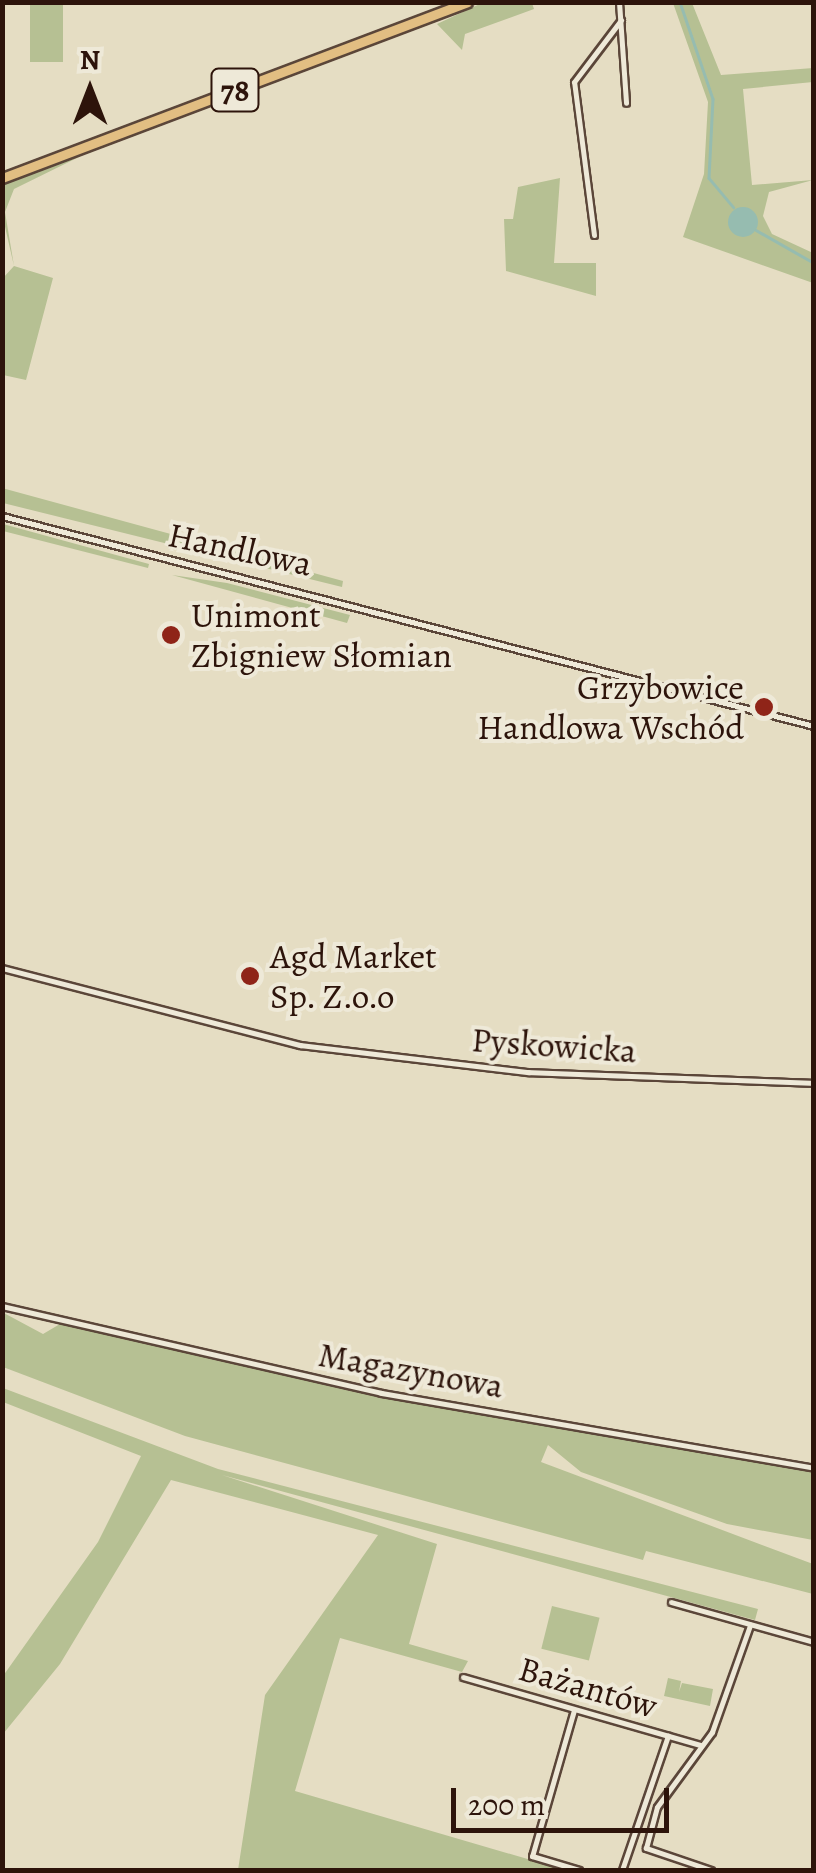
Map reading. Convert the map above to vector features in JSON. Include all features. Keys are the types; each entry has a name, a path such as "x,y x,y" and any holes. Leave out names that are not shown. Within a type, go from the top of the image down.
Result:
{"main road":[{"name":"78","path":"2,178 467,2"}],"street":[{"path":"619,2 626,103"},
{"path":"594,235 574,82 621,20"},
{"name":"Handlowa","path":"2,516 814,726"},
{"name":"Pyskowicka","path":"2,968 300,1046 528,1072 814,1083"},
{"name":"Magazynowa","path":"2,1306 381,1393 814,1468"},
{"path":"670,1602 814,1642"},
{"path":"711,1870 646,1848 657,1807 730,1694 750,1625"},
{"name":"Bażantów","path":"463,1677 700,1745"},
{"path":"574,1709 532,1856 579,1870"},
{"path":"622,1870 668,1736"}],"green space":[{"path":"30,3 63,3 63,62 30,62"},
{"path":"482,3 532,3 534,9 465,34 462,50 437,24"},
{"path":"673,3 692,3 721,75 813,68 813,82 743,89 752,185 813,180 769,192 763,216 772,234 813,253 813,283 683,237 704,174 708,102"},
{"path":"81,156 14,189 5,212 14,266 3,218 3,185"},
{"path":"560,178 554,263 596,263 596,296 506,271 504,219 513,219 518,187"},
{"path":"14,266 53,278 26,380 3,375 3,278"},
{"path":"2,488 343,581 342,587 3,503"},
{"path":"3,524 149,564 148,568 3,531"},
{"path":"172,575 227,583 350,615 347,623"},
{"path":"2,1312 43,1334 60,1324 419,1403 813,1471 813,1540 727,1524 581,1472 548,1445 541,1462 813,1564 813,1594 646,1551 643,1560 185,1436 3,1367"},
{"path":"3,1388 218,1469 758,1609 755,1620 222,1475 437,1544 409,1644 468,1661 462,1672 340,1638 295,1791 565,1870 238,1870 265,1695 378,1535 171,1480 60,1664 3,1734 3,1676 98,1542 141,1456 3,1402"},
{"path":"552,1606 600,1618 589,1661 541,1649"},
{"path":"668,1678 681,1681 679,1692 682,1683 713,1689 710,1706 664,1696"}],"water":[{"path":"743,207 757,216 758,222 749,236 743,237 729,228 728,222 737,208"}],"waterway":[{"path":"680,2 713,99 709,178 733,207"},
{"path":"756,230 814,263"}],"place":[{"name":"Unimont Zbigniew Słomian","path":"171,635"},
{"name":"Grzybowice Handlowa Wschód","path":"764,707"},
{"name":"Agd Market Sp. Z.o.o","path":"250,976"}]}
